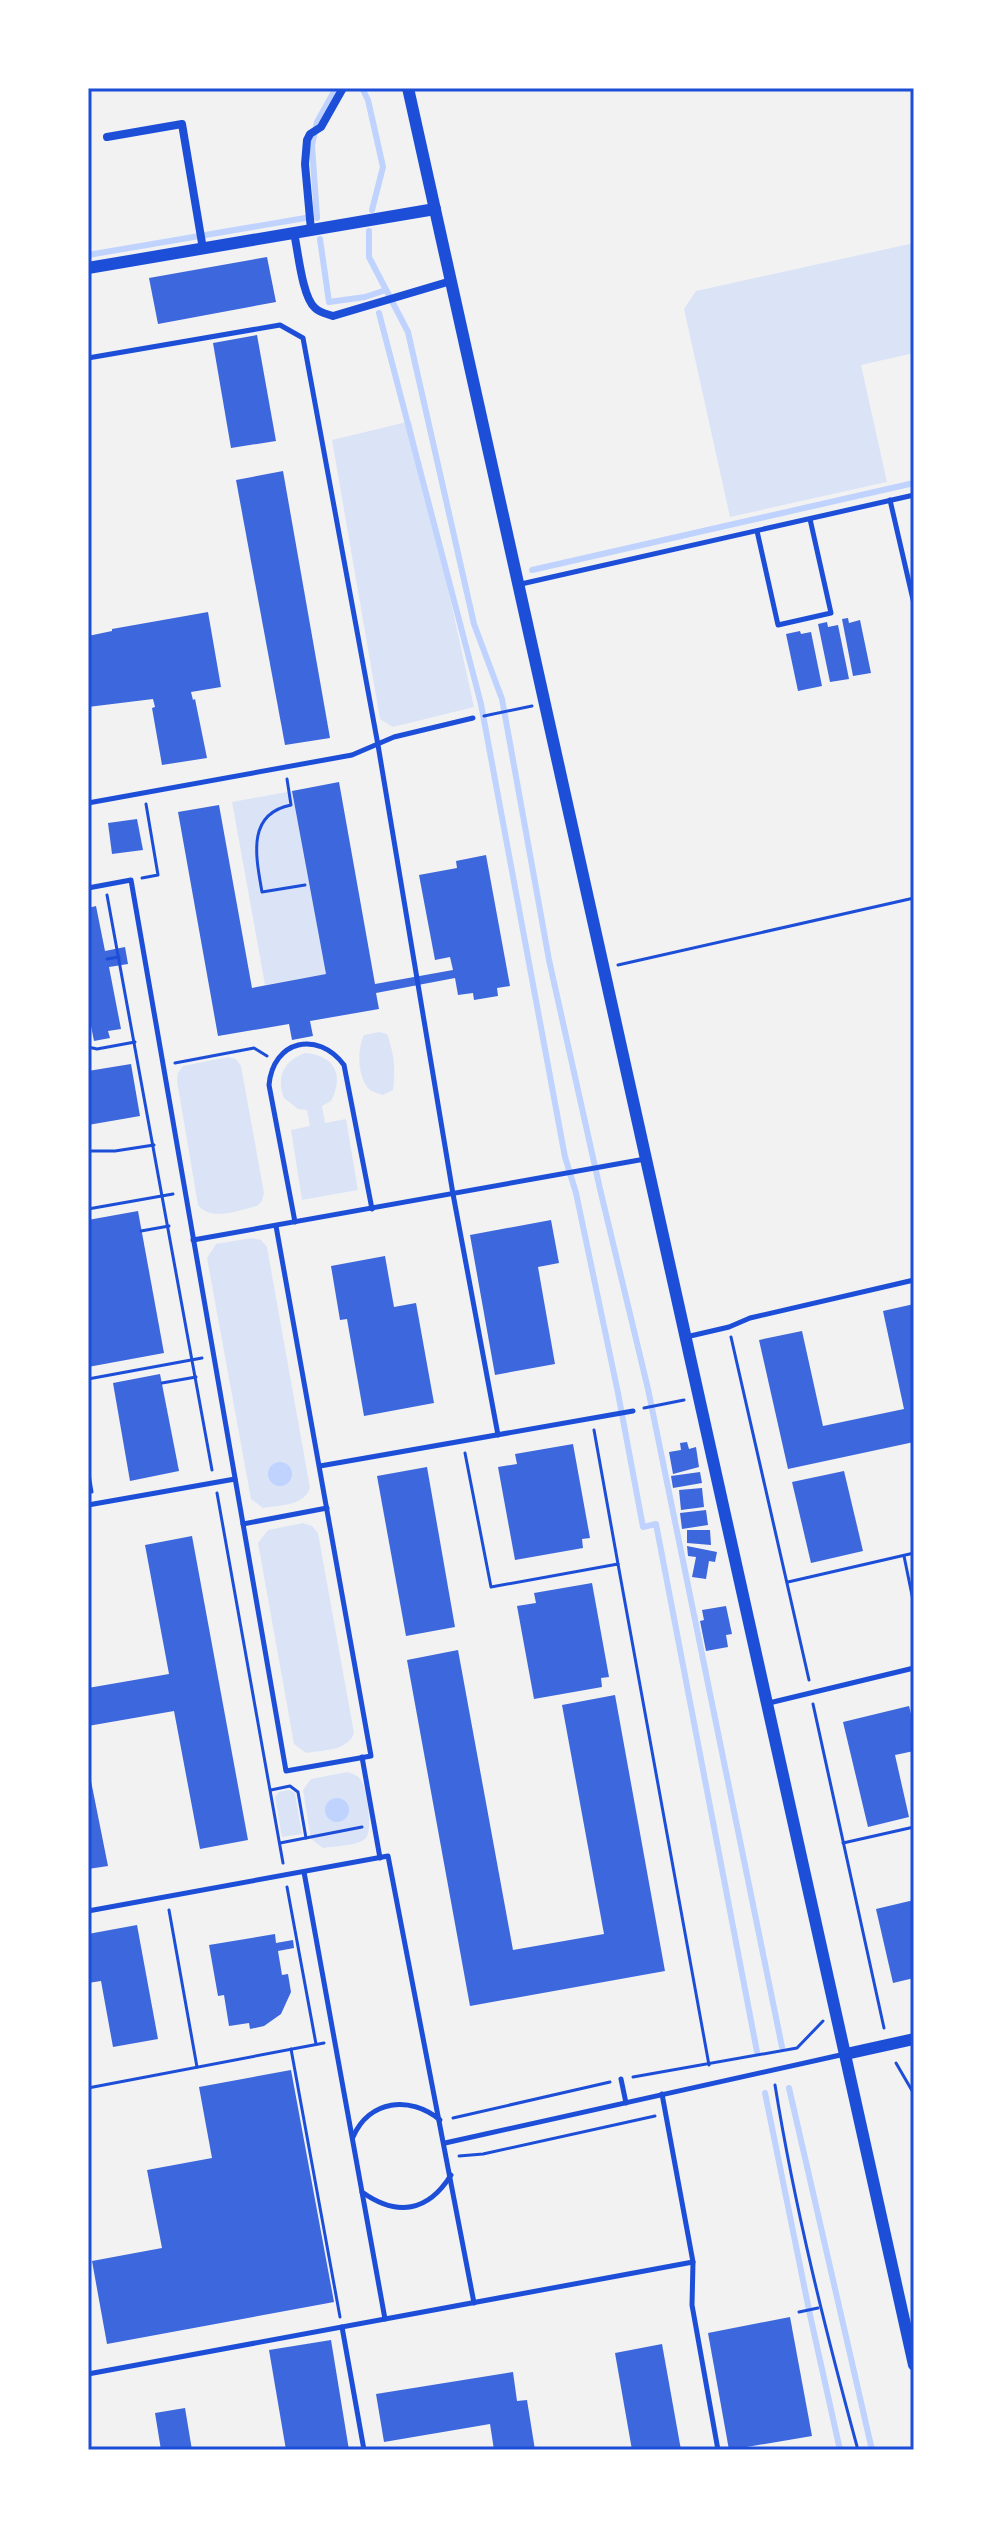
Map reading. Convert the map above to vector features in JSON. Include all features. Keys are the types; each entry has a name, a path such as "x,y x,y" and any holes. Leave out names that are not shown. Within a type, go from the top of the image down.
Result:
{"street":[{"path":"310,221 305,164 307,140 343,88"},
{"path":"408,88 914,2365"},
{"path":"107,137 182,124 201,239"},
{"path":"88,268 201,239 294,233 310,221 435,209"},
{"path":"294,233 308,298 314,308 333,316 451,281"},
{"path":"846,2054 914,2039"}],"lane":[{"path":"88,358 280,325 303,338 378,745 453,1194 498,1435"},
{"path":"517,585 914,495"},
{"path":"890,500 914,604"},
{"path":"757,531 778,625 831,613 810,519"},
{"path":"88,803 352,755 394,737 473,718"},
{"path":"88,888 131,880 286,1771 371,1756 276,1226"},
{"path":"295,1222 269,1085 275,1062 291,1048 311,1043 330,1050 344,1065 372,1209"},
{"path":"193,1240 645,1159"},
{"path":"685,1337 729,1327 750,1318 914,1280"},
{"path":"320,1466 633,1411"},
{"path":"91,1504 235,1479"},
{"path":"243,1524 327,1508"},
{"path":"768,1704 914,1668"},
{"path":"362,1757 380,1858"},
{"path":"88,1911 388,1856 474,2303"},
{"path":"304,1872 385,2319"},
{"path":"445,2143 846,2054"},
{"path":"621,2079 626,2103"},
{"path":"662,2094 693,2262 692,2305 718,2450"},
{"path":"352,2138 364,2119 377,2109 392,2104 424,2108 441,2120"},
{"path":"362,2192 388,2206 404,2208 434,2197 451,2175"},
{"path":"88,2374 693,2262"},
{"path":"342,2327 364,2450"}],"path":[{"path":"487,715 513,710"},
{"path":"284,767 291,805 276,808 261,826 257,837 256,861 262,892 305,885"},
{"path":"131,880 158,875 145,793"},
{"path":"106,885 316,2044"},
{"path":"603,968 914,898"},
{"path":"107,959 119,957"},
{"path":"88,1047 97,1049 135,1042"},
{"path":"163,1065 254,1048 275,1062"},
{"path":"88,1151 115,1151 154,1145"},
{"path":"88,1209 185,1192"},
{"path":"141,1231 169,1226"},
{"path":"729,1327 788,1582 884,2028"},
{"path":"88,1379 214,1356"},
{"path":"162,1383 196,1377"},
{"path":"641,1409 699,1397"},
{"path":"592,1418 709,2065"},
{"path":"463,1441 491,1587 618,1564"},
{"path":"88,1468 91,1504"},
{"path":"788,1582 914,1553"},
{"path":"904,1556 914,1605"},
{"path":"270,1790 295,1788 306,1838"},
{"path":"280,1843 374,1825"},
{"path":"843,1843 914,1827"},
{"path":"167,1897 197,2067"},
{"path":"441,2120 621,2079 797,2048 823,2021"},
{"path":"88,2088 335,2041"},
{"path":"291,2049 342,2327"},
{"path":"896,2063 914,2094"},
{"path":"775,2085 789,2177 819,2308 858,2450"},
{"path":"447,2157 483,2154 666,2114"},
{"path":"799,2312 819,2308"}],"shaded area":[{"path":"914,243 914,353 861,365 887,482 730,517 684,309 696,291"},
{"path":"411,421 474,707 393,727 380,719 332,440"},
{"path":"292,791 326,974 265,985 232,802"},
{"path":"387,1034 394,1069 393,1090 383,1095 366,1085 360,1063 364,1035"},
{"path":"305,1053 330,1062 337,1075 331,1101 322,1106 325,1123 346,1119 358,1190 302,1200 291,1130 310,1126 307,1110 298,1109 284,1098 281,1083 287,1065"},
{"path":"228,1057 236,1059 241,1066 264,1193 257,1206 218,1214 198,1205 177,1081 183,1066"},
{"path":"251,1238 261,1240 267,1247 310,1488 297,1501 263,1508 251,1499 207,1258 216,1244"},
{"path":"303,1523 312,1526 318,1533 354,1733 341,1746 306,1753 294,1744 258,1543 268,1530"},
{"path":"347,1772 356,1775 364,1787 368,1834 358,1843 323,1848 311,1839 303,1790 311,1779"},
{"path":"289,1790 295,1793 302,1834 282,1837 275,1797 279,1792"}],"water":[{"path":"280,1462 288,1466 292,1474 288,1482 280,1486 272,1482 268,1474 272,1466"},
{"path":"337,1798 345,1802 349,1810 345,1818 337,1822 329,1818 325,1810 329,1802"}],"building":[{"path":"267,257 276,302 158,324 149,278"},
{"path":"257,335 276,441 231,448 213,343"},
{"path":"283,471 330,738 285,745 236,480"},
{"path":"208,612 221,687 191,692 207,758 162,765 153,699 88,707 88,636"},
{"path":"848,618 849,623 860,620 871,673 853,676 842,619"},
{"path":"827,622 828,627 838,625 849,679 830,682 818,624"},
{"path":"800,631 801,634 811,632 822,686 798,691 786,634"},
{"path":"339,782 375,984 453,970 450,957 435,960 419,875 457,868 456,861 486,855 510,986 497,988 498,996 474,1000 473,993 458,995 455,978 376,993 379,1009 310,1021 313,1036 292,1040 289,1024 218,1036 178,812 219,805 252,988 326,974 292,791"},
{"path":"137,819 143,850 112,854 108,823"},
{"path":"96,906 105,951 125,947 128,964 109,967 121,1029 108,1031 110,1038 94,1041 88,1011 88,908"},
{"path":"131,1064 140,1116 88,1125 88,1071"},
{"path":"138,1211 164,1353 88,1367 88,1220"},
{"path":"551,1220 559,1263 538,1267 555,1364 495,1375 470,1235"},
{"path":"385,1256 394,1307 416,1303 434,1403 364,1416 347,1319 340,1320 331,1266"},
{"path":"914,1304 914,1442 788,1469 759,1340 802,1331 823,1426 904,1409 883,1311"},
{"path":"160,1374 179,1471 130,1481 113,1383"},
{"path":"687,1442 689,1449 696,1447 699,1467 673,1474 669,1452 681,1450 680,1443"},
{"path":"573,1444 590,1538 582,1539 583,1548 515,1560 498,1467 517,1464 515,1454"},
{"path":"427,1467 455,1627 406,1636 377,1476"},
{"path":"844,1471 863,1551 811,1563 792,1482"},
{"path":"700,1472 702,1483 673,1488 671,1476"},
{"path":"702,1488 704,1507 681,1510 679,1490"},
{"path":"706,1510 708,1525 682,1529 680,1513"},
{"path":"687,1530 710,1530 711,1545 687,1543"},
{"path":"192,1536 248,1840 200,1849 174,1711 88,1726 88,1688 169,1674 145,1545"},
{"path":"687,1546 717,1552 715,1562 709,1561 706,1579 692,1577 696,1557 688,1556"},
{"path":"592,1583 609,1677 601,1678 602,1687 534,1699 517,1606 536,1603 534,1593"},
{"path":"726,1606 732,1634 726,1635 728,1647 706,1651 700,1621 704,1620 702,1610"},
{"path":"458,1650 513,1950 604,1934 562,1705 615,1695 665,1971 470,2006 407,1660"},
{"path":"909,1706 914,1726 914,1751 895,1755 909,1817 868,1827 843,1722"},
{"path":"88,1766 108,1866 88,1869"},
{"path":"914,1900 914,1978 893,1983 876,1909"},
{"path":"137,1925 158,2039 113,2047 101,1981 88,1983 88,1934"},
{"path":"275,1934 276,1943 293,1940 294,1948 278,1951 282,1975 288,1974 291,1992 281,2014 264,2026 250,2029 249,2023 229,2026 224,1995 218,1996 209,1945"},
{"path":"291,2070 334,2302 107,2344 92,2261 162,2248 147,2170 212,2158 199,2087"},
{"path":"790,2317 812,2436 729,2450 708,2333"},
{"path":"331,2340 349,2450 286,2450 269,2350"},
{"path":"662,2344 681,2450 632,2450 615,2353"},
{"path":"513,2372 517,2401 527,2400 535,2450 494,2450 490,2424 384,2442 376,2394"},
{"path":"185,2408 192,2450 161,2450 155,2413"}],"waterway":[{"path":"317,218 312,145 317,122 336,88"},
{"path":"362,88 368,100 383,167 372,210"},
{"path":"88,255 317,216"},
{"path":"369,231 369,257 408,332 474,624 502,699 549,960 648,1389 782,2047"},
{"path":"320,239 329,302 365,297 386,290"},
{"path":"379,313 481,704 565,1157 576,1193 643,1527 656,1524 757,2052"},
{"path":"532,570 914,483"},
{"path":"789,2088 872,2450"},
{"path":"765,2093 840,2450"}]}
